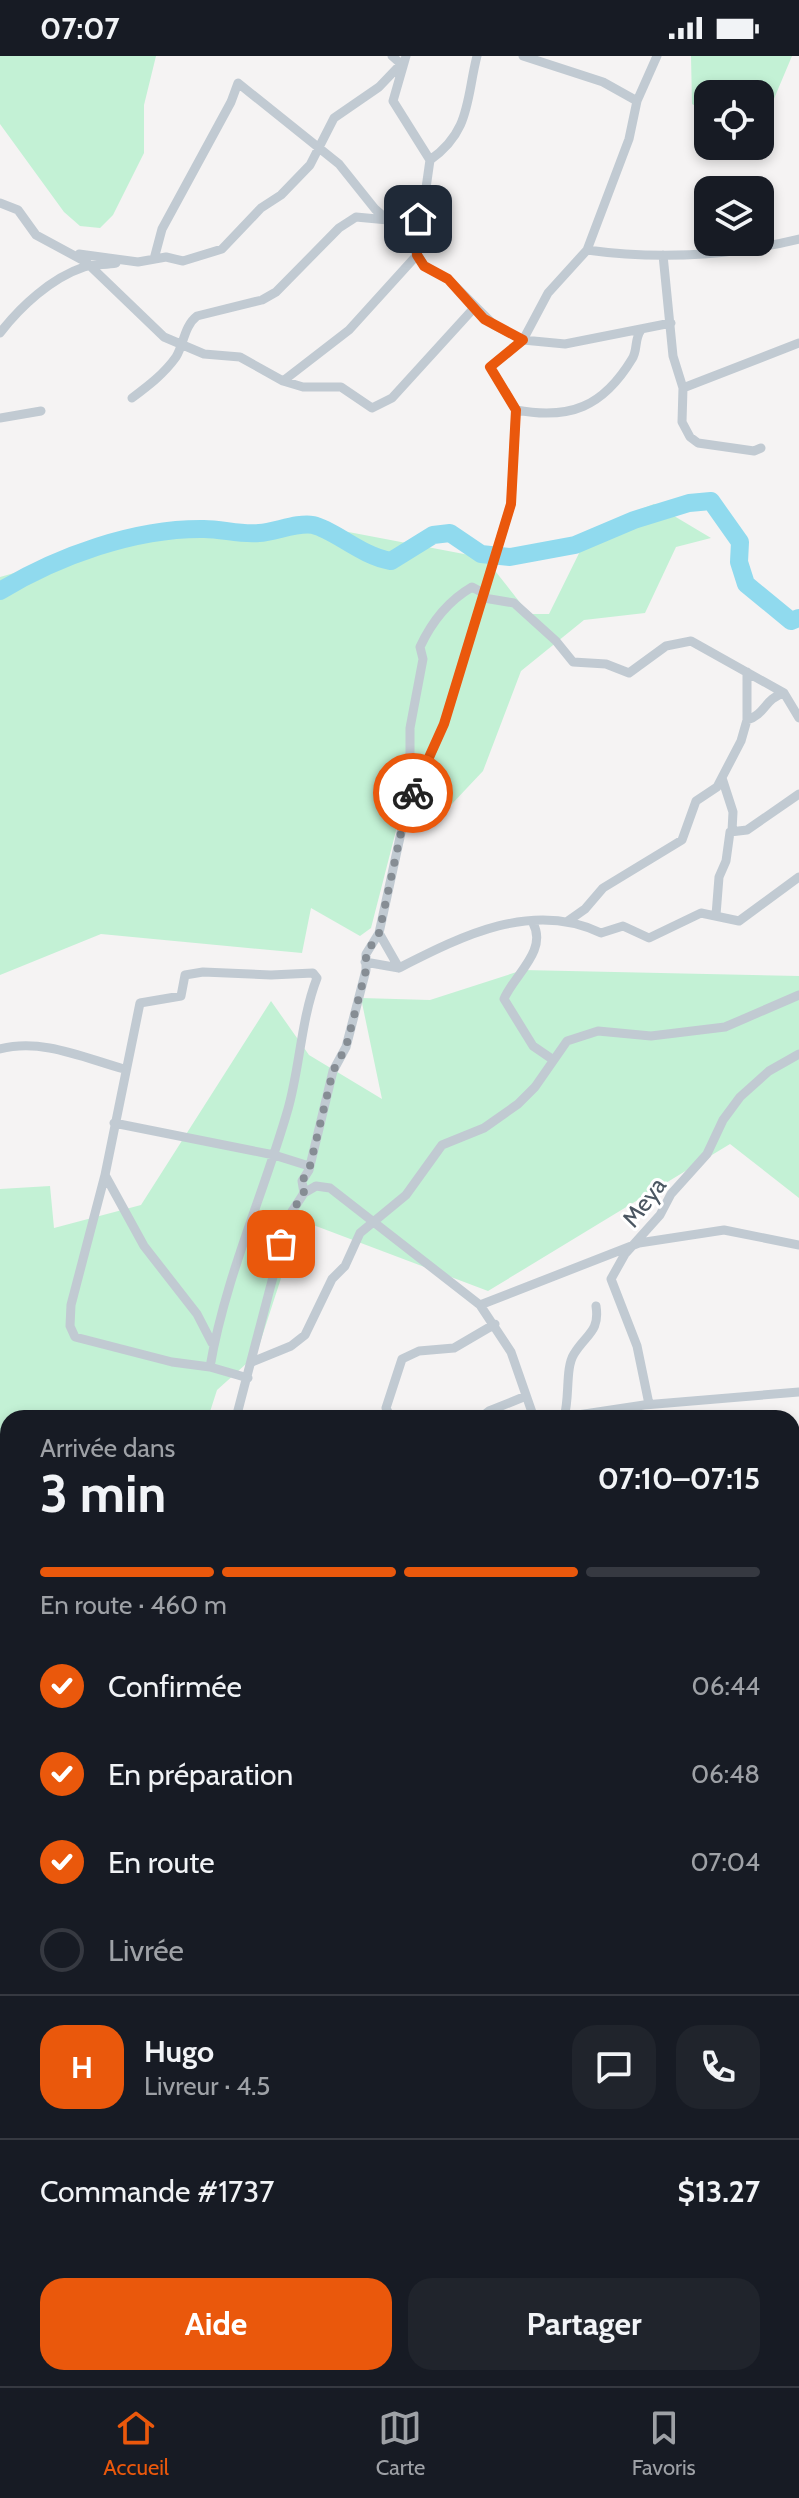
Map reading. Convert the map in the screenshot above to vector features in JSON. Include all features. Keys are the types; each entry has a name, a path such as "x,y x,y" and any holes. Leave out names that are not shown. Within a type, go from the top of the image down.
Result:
{"street":[{"path":"392,56 404,60"},
{"path":"430,160 445,148 461,124 473,92 476,56"},
{"path":"523,56 566,73 603,82 637,101"},
{"path":"304,1193 302,1181 309,1168 325,1097 346,1047 366,970 365,962 379,933 379,918 410,799 444,724 511,504 516,410 490,367 523,340 548,293 587,250 629,139 637,101 657,56"},
{"path":"0,333 28,302 84,267 154,259 183,261 222,249 261,208 281,195 310,165 320,151 334,118 379,87 404,60"},
{"path":"283,381 349,330 417,255 420,201 426,188 430,160 393,101 404,60"},
{"path":"154,259 162,229 231,102 238,83 339,164 406,236 424,266 448,279 484,319 523,340 565,344 671,323"},
{"path":"0,203 18,210 36,235 76,254 92,266 136,312 155,324 164,337 204,354 240,357 283,381 313,389 341,387 367,406 378,407 392,398 474,308"},
{"path":"132,398 160,377 177,355 191,321 197,316 262,300 276,292 339,228 356,217 388,220"},
{"path":"587,250 663,255 736,253 799,239"},
{"path":"76,254 123,261"},
{"path":"663,255 673,356 683,388 682,422 690,437 698,443 748,450 761,448"},
{"path":"516,410 565,414 585,408 605,393 633,358 641,330"},
{"path":"683,388 799,343"},
{"path":"0,418 41,411"},
{"path":"410,799 408,751 423,659 420,647 440,613 472,587 484,596 514,603 556,641 573,662 606,664 629,673 666,646 691,641 784,693 799,718"},
{"path":"568,921 585,909 603,888 676,846 686,835 696,801 713,790 722,778 741,741 747,720 747,672"},
{"path":"747,720 758,715 771,697 784,693"},
{"path":"716,915 719,877 726,861 733,812 722,778"},
{"path":"732,831 747,830 799,794"},
{"path":"365,962 399,968 447,943 517,920 533,923 544,918 568,921 601,933 623,926 649,938 701,913 732,922 743,919 799,877"},
{"path":"533,923 538,937 534,950 504,999 533,1046 552,1059"},
{"path":"379,933 399,968"},
{"path":"210,1367 235,1263 289,1107 317,975 221,971 185,975 181,996 140,1003 124,1069 105,1175 71,1305 70,1326 75,1337 248,1378"},
{"path":"252,1362 291,1346 305,1335 332,1279 345,1266 356,1239 406,1195 442,1145 484,1128 518,1104 535,1087 567,1041 585,1033 665,1036 725,1027 799,995"},
{"path":"0,1049 21,1044 41,1046 124,1069"},
{"name":"Meya","path":"649,1404 637,1346 624,1304 610,1283 625,1254 639,1243 648,1226 664,1210 671,1194 707,1154 723,1120 740,1097 769,1071 799,1054"},
{"path":"114,1123 274,1155 309,1168 324,1185 375,1221 480,1305 511,1352 531,1410"},
{"path":"105,1175 144,1246 197,1314 213,1347"},
{"path":"238,1410 289,1216 304,1193 324,1185"},
{"path":"480,1305 639,1243 724,1230 797,1244"},
{"path":"562,1410 573,1355 594,1332 598,1321 596,1306"},
{"path":"387,1410 402,1359 419,1351 454,1348 495,1324"},
{"path":"608,1410 799,1392"},
{"path":"491,1410 526,1396"}],"green space":[{"path":"0,56 156,56 144,105 144,153 113,215 100,228 80,226 64,212 0,124"},
{"path":"691,56 792,56 774,99 774,80 694,80 692,104"},
{"path":"654,504 711,538 676,547 645,613 584,620 521,671 483,771 450,806 399,819 371,928 360,936 311,908 302,953 101,934 0,975 0,577 124,542 296,522 485,558 529,614 549,614 591,529"},
{"path":"523,970 799,976 799,1198 730,1144 488,1291 300,1220 256,1355 217,1390 211,1410 0,1410 0,1189 50,1186 54,1228 141,1205 271,1001 309,1055 382,1099 361,998 430,1000"}],"waterway":[{"path":"0,591 47,566 98,546 151,533 211,529 252,533 313,525 369,554 391,561 433,535 450,533 481,554 510,557 575,545 634,520 689,503 711,501 740,542 739,562 746,584 791,621 799,618"}],"way so far":[{"path":"281,1244 289,1216 304,1193 302,1181 309,1170 321,1110 333,1071 346,1047 366,970 366,954 379,933 379,918 413,793"}],"route":[{"path":"413,793 444,724 511,504 515,477 516,410 490,367 523,340 484,319 448,279 424,266 417,255 418,219"}]}
